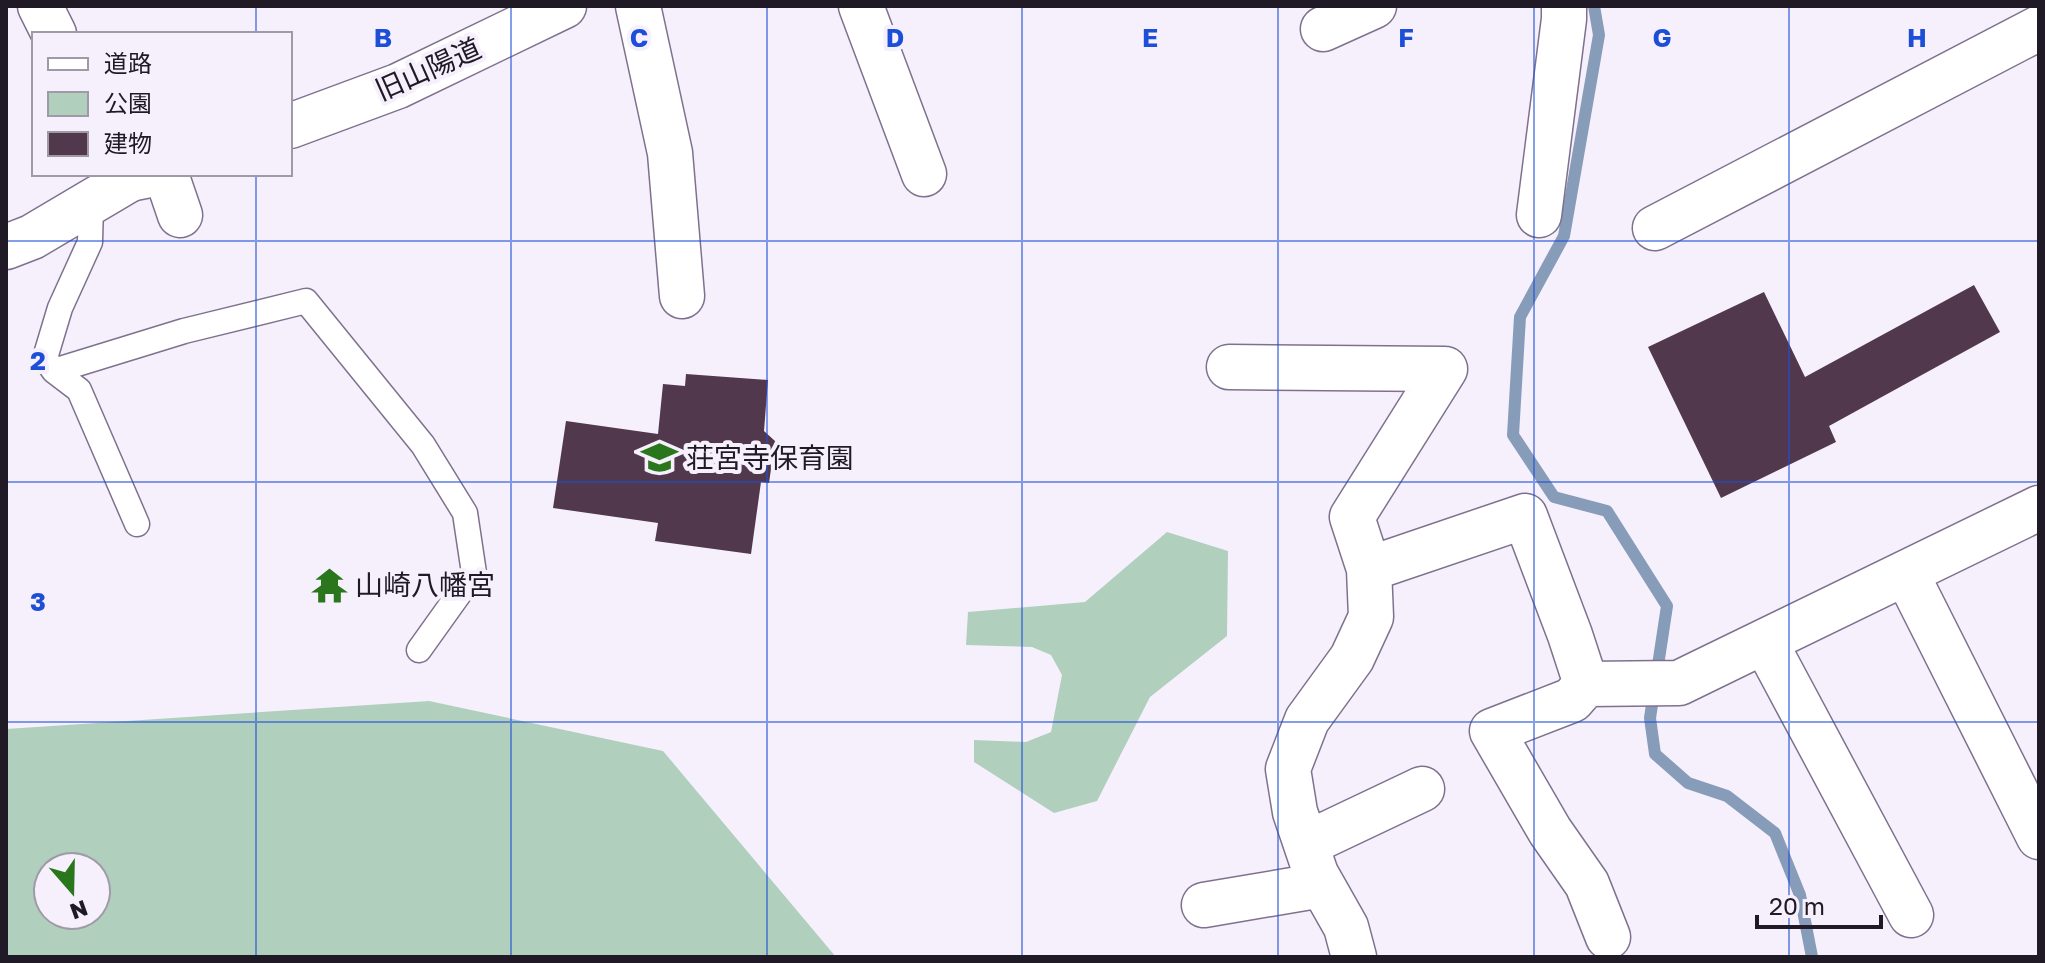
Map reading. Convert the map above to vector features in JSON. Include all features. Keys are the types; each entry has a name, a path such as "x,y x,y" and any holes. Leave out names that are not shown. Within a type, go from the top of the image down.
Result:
{"street":[{"path":"40,6 53,32"},
{"name":"旧山陽道","path":"292,125 398,86 564,6"},
{"path":"638,6 670,153 682,296"},
{"path":"861,6 924,174"},
{"path":"1323,29 1374,6"},
{"path":"1539,215 1564,6"},
{"path":"1655,228 2039,28"},
{"path":"6,247 32,237 142,176"},
{"path":"145,176 180,215"},
{"path":"1229,367 1445,369 1352,517 1369,569 1371,617 1352,658 1307,720 1288,769 1295,812 1306,844 1322,885 1346,927 1354,957"},
{"path":"1608,937 1587,884 1550,831 1492,731 1572,700 1586,684 1660,684 1765,642 2039,508"},
{"path":"1369,569 1525,516 1586,684"},
{"path":"1906,573 2039,837"},
{"path":"1765,642 1911,915"},
{"path":"1306,844 1422,789"},
{"path":"1204,905 1322,885"}],"lane":[{"path":"91,203 90,242 60,308 45,358 54,371 79,390 137,524"},
{"path":"54,371 184,331 306,301 423,445 465,513 474,573 419,650"}],"green space":[{"path":"1167,532 1228,551 1227,636 1150,697 1097,801 1054,813 974,762 974,740 1026,742 1051,732 1062,675 1051,655 1032,647 966,645 968,612 1085,602"},
{"path":"429,701 663,751 836,957 6,957 6,729"}],"building":[{"path":"1974,285 2000,332 1829,426 1836,442 1721,498 1648,347 1764,292 1805,377"},
{"path":"686,374 768,380 764,431 775,441 769,483 761,482 751,554 655,541 658,523 553,508 566,421 658,434 663,384 685,386"}],"waterway":[{"path":"1594,6 1599,35 1564,236 1520,317 1513,435 1554,497 1607,511 1667,606 1650,718 1655,754 1688,783 1727,796 1775,833 1800,895 1812,957"}],"place":[{"name":"荘宮寺保育園","path":"660,458"},
{"name":"山崎八幡宮","path":"329,585"}]}
